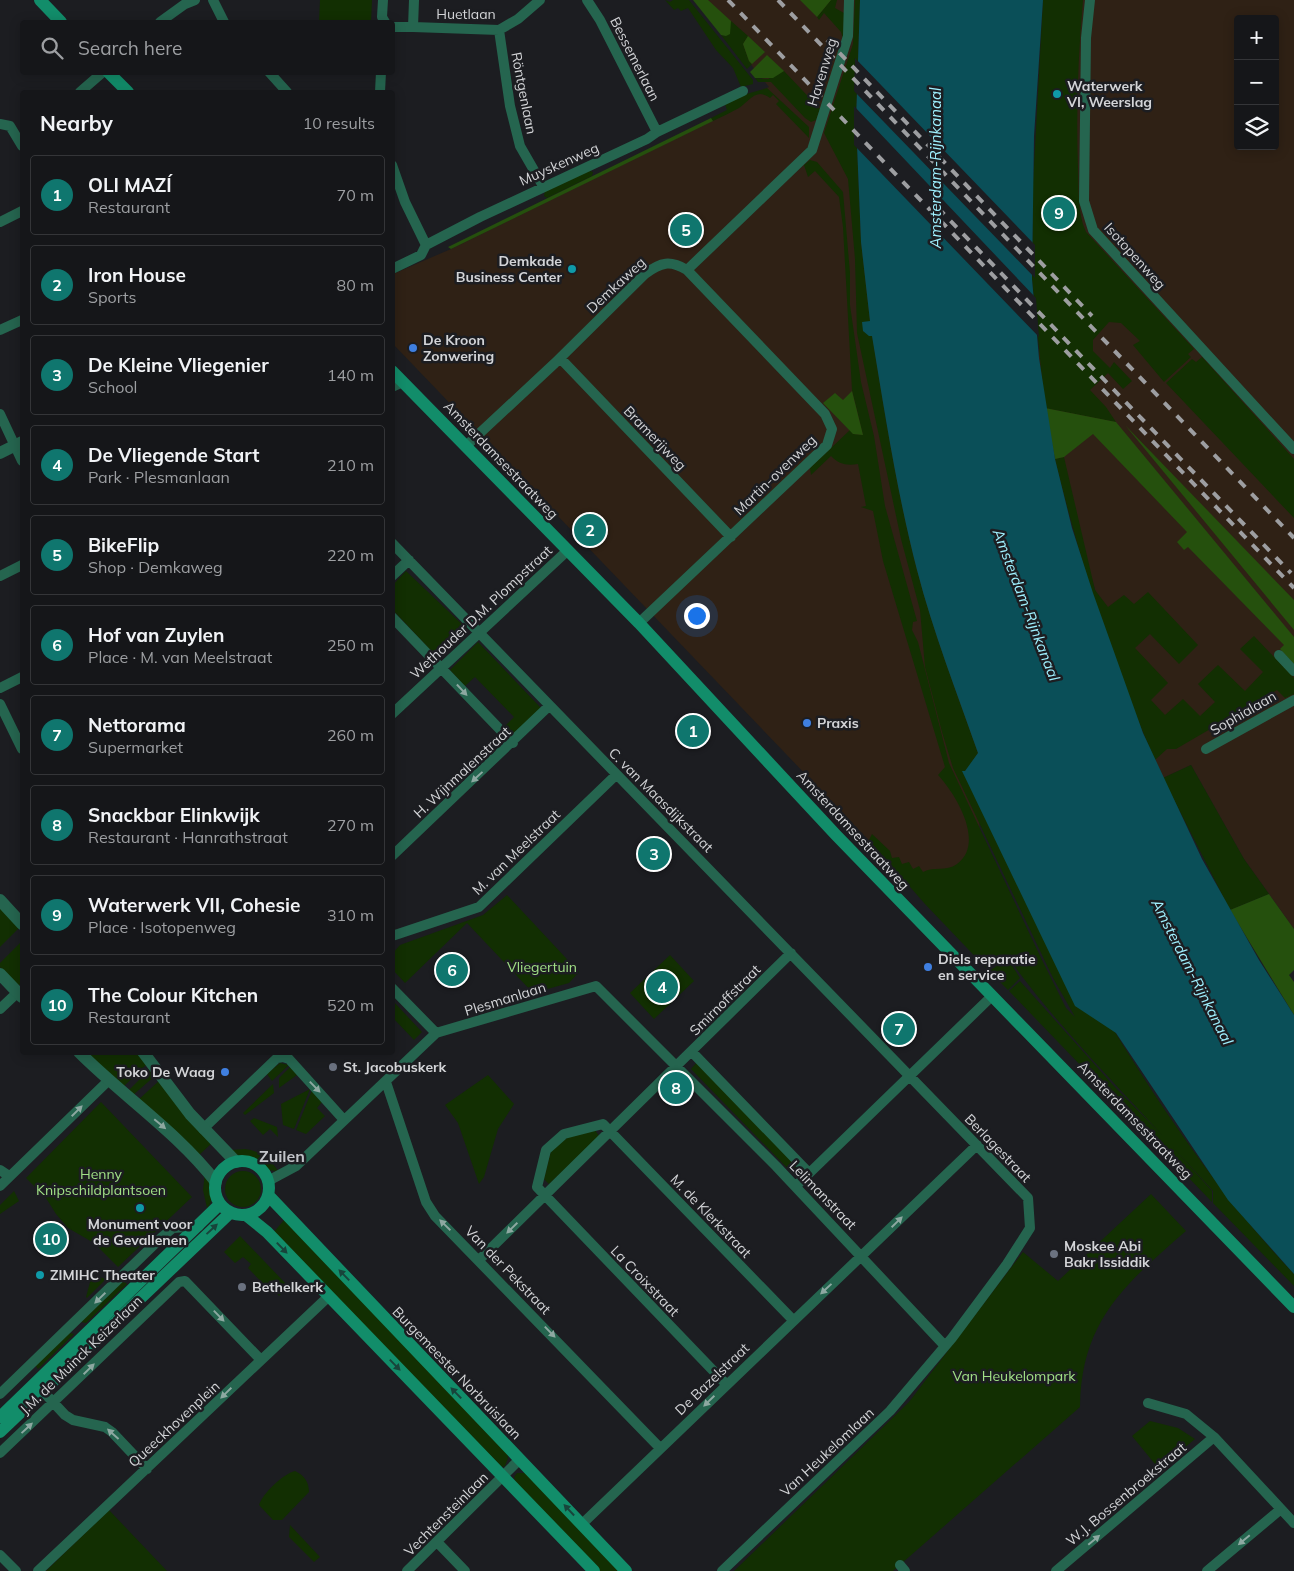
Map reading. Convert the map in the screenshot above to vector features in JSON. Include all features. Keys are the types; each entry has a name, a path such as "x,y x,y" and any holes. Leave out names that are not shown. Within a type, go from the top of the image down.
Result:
{"main road":[{"path":"40,0 59,20"},
{"path":"111,75 126,90"},
{"name":"Amsterdamsestraatweg","path":"398,384 467,445 567,551 639,623 836,835 992,996 1032,1034 1294,1307"},
{"path":"236,1162 256,1165 264,1172 268,1182 268,1195 264,1204 256,1211 246,1215 230,1213 220,1204 216,1182 220,1173 236,1162"},
{"name":"Burgemeester Norbruislaan","path":"268,1195 626,1571"},
{"name":"J.M. de Muinck Keizerlaan","path":"0,1432 39,1387 220,1204"},
{"name":"J.M. de Muinck Keizerlaan","path":"0,1417 39,1387 230,1213"},
{"path":"246,1215 267,1232 594,1571"}],"street":[{"path":"213,0 223,20"},
{"path":"383,0 384,20"},
{"path":"413,27 414,0"},
{"name":"Huetlaan","path":"395,27 499,30 518,19 540,0"},
{"name":"Bessemerlaan","path":"587,0 600,20 657,132"},
{"name":"Havenweg","path":"687,270 812,150 848,36 849,0"},
{"name":"Isotopenweg","path":"1090,0 1086,38 1084,201 1093,230 1294,449"},
{"path":"163,20 188,1"},
{"name":"Röntgenlaan","path":"499,30 510,106 520,146 543,186"},
{"path":"82,90 100,75"},
{"path":"271,75 285,90"},
{"path":"380,90 381,75"},
{"name":"Muyskenweg","path":"395,268 421,255 426,245 543,186 647,139 657,132 743,91"},
{"path":"0,124 10,126 20,143"},
{"path":"395,174 405,202 426,245"},
{"path":"0,222 20,212"},
{"name":"Demkaweg","path":"467,445 658,265 676,263 687,270"},
{"name":"Martin-ovenweg","path":"639,623 827,445 832,429 825,414 687,270"},
{"path":"0,330 20,321"},
{"name":"Bramerijweg","path":"560,358 731,537"},
{"path":"0,414 19,444 0,453"},
{"name":"C. van Maasdijkstraat","path":"395,546 477,633 910,1076"},
{"name":"Wethouder D.M. Plompstraat","path":"395,711 567,551"},
{"path":"395,573 409,560"},
{"path":"0,576 20,566"},
{"path":"395,620 513,743"},
{"path":"1279,655 1294,671"},
{"path":"0,688 20,678"},
{"name":"Sophialaan","path":"1206,750 1294,700"},
{"path":"0,704 20,745"},
{"name":"H. Wijnmalenstraat","path":"395,853 513,743 549,706"},
{"name":"M. van Meelstraat","path":"395,935 479,907 616,775"},
{"path":"0,900 20,922"},
{"name":"Smirnoffstraat","path":"480,1259 791,953"},
{"path":"0,974 20,994 0,1008"},
{"name":"Plesmanlaan","path":"268,1182 296,1166 436,1034 596,986 677,1066"},
{"path":"395,991 436,1034"},
{"path":"796,1186 992,996"},
{"name":"Lelimanstraat","path":"692,1052 809,1173"},
{"path":"82,1055 108,1081 182,1143 216,1182"},
{"path":"145,1055 203,1129 236,1162"},
{"path":"203,1129 278,1058 283,1057 295,1066 344,1120"},
{"name":"Lelimanstraat","path":"677,1066 796,1186 945,1346"},
{"name":"Berlagestraat","path":"910,1076 1028,1198 1030,1228 1007,1264 945,1346"},
{"path":"0,1186 108,1081"},
{"name":"Van der Pekstraat","path":"386,1082 426,1202 435,1216 480,1259 660,1448"},
{"path":"545,1197 537,1187 546,1150 564,1134 603,1124 611,1131"},
{"name":"M. de Klerkstraat","path":"611,1131 793,1320"},
{"name":"De Bazelstraat","path":"582,1524 976,1145"},
{"path":"0,1170 9,1176"},
{"name":"La Croixstraat","path":"545,1197 726,1384"},
{"name":"J.M. de Muinck Keizerlaan","path":"0,1394 162,1237 173,1228 199,1226"},
{"name":"J.M. de Muinck Keizerlaan","path":"0,1453 179,1282 185,1281 260,1359"},
{"name":"Queeckhovenplein","path":"38,1571 147,1469 260,1359 329,1296"},
{"name":"Van Heukelomlaan","path":"722,1571 890,1411 945,1346"},
{"path":"39,1387 73,1420 104,1427 112,1432 147,1469"},
{"path":"1148,1404 1186,1414 1214,1437 1294,1523"},
{"name":"W.J. Bossenbroekstraat","path":"1056,1571 1214,1437"},
{"name":"Vechtensteinlaan","path":"407,1571 438,1543 519,1460"},
{"path":"1207,1571 1281,1508"},
{"path":"438,1543 464,1571"},
{"path":"0,1555 16,1571"}],"shaded area":[{"path":"699,0 860,0 856,121 859,212 886,424 978,753 980,850 958,877 902,875 395,346 395,273 451,249 730,112 747,96 769,87"},
{"path":"1043,0 1294,0 1294,929 1244,859 1191,765 1163,778 1126,690 1055,459 1039,358"}],"green space":[{"path":"320,0 372,0 371,20 319,20"},
{"path":"665,0 670,2 673,0 689,0 753,80 753,84 741,87 733,68 716,50 688,8 681,11 678,8 674,10"},
{"path":"693,0 708,0 731,21 730,34 726,36 721,35"},
{"path":"800,0 831,0 817,17"},
{"path":"831,0 837,0 835,8 844,13 843,39 841,32 824,13 819,20 817,17"},
{"path":"855,0 860,0 856,120 861,242 870,321 863,331 872,335 897,483 923,593 978,753 965,772 1077,968 1156,1097 1199,1159 1245,1218 1294,1274 1294,1286 1213,1203 1213,1191 1171,1145 1212,1191 1212,1202 1009,991 1020,981 1113,1085 1163,1136 1063,1026 1025,981 1008,957 987,969 925,904 869,840 872,834 890,851 892,858 899,857 902,864 909,862 913,869 919,866 923,872 931,869 949,868 957,864 965,855 969,844 965,818 952,794 938,775 945,767 883,561 873,511 861,507 866,506 858,464 843,464 831,456 811,475 810,468 850,430 853,434 863,435 852,390 843,227 839,197 815,171 808,177 804,165 810,160 817,162 843,192 850,273 850,305 861,382 874,436 885,506 917,621 913,622 912,630 918,642 949,763 1042,960 1066,1008 1075,1017 1053,978 953,768 925,667 920,610 901,539 857,333 855,259 848,179 824,133 853,44"},
{"path":"1043,0 1083,0 1078,84 1077,147 1080,209 1086,232 1194,349 1188,354 1191,357 1164,382 1133,345 1140,341 1121,323 1109,322 1093,340 1093,351 1110,368 1114,362 1132,381 1123,389 1108,373 1090,390 1106,407 1116,422 1045,408 1032,279 1033,184"},
{"path":"731,21 748,36 743,44 749,61 752,64 747,69 721,35 726,36"},
{"path":"748,36 765,52 752,64 749,61 743,44"},
{"path":"767,55 784,71 773,78 755,78 750,72"},
{"path":"784,71 820,109 816,120 811,122 805,118 771,82 758,82 755,78 768,79"},
{"path":"767,88 809,127 809,138 776,104 779,101 773,95 770,98 761,94 757,95 732,112 713,121 711,118 727,110 725,104 743,95"},
{"path":"711,118 713,121 451,249 448,247"},
{"path":"587,170 593,172 592,176 547,198 544,196 545,190"},
{"path":"1202,357 1294,459 1294,518 1166,383 1192,359 1196,362"},
{"path":"852,391 863,435 853,434 823,403 835,393 843,400"},
{"path":"1045,408 1116,422 1294,637 1294,664 1280,649 1284,645 1188,547 1184,550 1177,542 1187,532 1093,434 1064,457 1055,459"},
{"path":"1125,425 1294,600 1294,630 1144,448"},
{"path":"1064,457 1095,590 1108,607 1124,595 1134,604 1148,592 1198,645 1179,664 1150,634 1135,648 1168,683 1151,700 1165,715 1183,699 1200,716 1215,702 1198,684 1218,665 1245,691 1263,672 1240,649 1254,636 1294,678 1294,694 1285,698 1277,690 1176,749 1167,749 1155,760 1125,687 1086,574 1055,459"},
{"path":"406,571 467,629 438,658 395,612 395,583"},
{"path":"478,642 541,708 514,735 505,726 514,717 475,677 465,686 450,670"},
{"path":"1191,765 1244,859 1269,894 1230,910 1163,778"},
{"path":"1269,894 1294,929 1294,970 1289,975 1294,982 1294,1015 1230,910"},
{"name":"Vliegertuin","path":"507,895 579,972 569,983 533,993 467,923 405,983 395,972 395,951 400,945 483,915"},
{"path":"0,907 19,928 0,947"},
{"path":"20,943 20,984 18,986 0,967 0,963"},
{"path":"670,955 694,981 654,1019 630,993"},
{"path":"1008,959 1020,978 1008,990 989,971"},
{"path":"395,1003 422,1032 414,1040 395,1020"},
{"path":"85,1055 138,1055 147,1064 122,1088"},
{"path":"697,1062 800,1169 793,1174 691,1069"},
{"path":"280,1063 289,1065 272,1081 267,1074"},
{"path":"290,1067 297,1075 279,1088 279,1078"},
{"path":"150,1069 156,1075 132,1096 128,1091"},
{"path":"488,1075 514,1104 498,1129 484,1177 479,1184 458,1123 445,1105"},
{"path":"160,1080 212,1143 198,1156 137,1101"},
{"path":"273,1084 274,1093 245,1115 243,1113"},
{"path":"310,1089 294,1129 283,1125 281,1104"},
{"path":"312,1090 323,1101 317,1108 325,1116 306,1134 296,1130"},
{"name":"Henny Knipschildplantsoen","path":"101,1102 192,1197 118,1267 94,1243 68,1228 46,1198 26,1178"},
{"path":"254,1118 277,1127 278,1137 270,1129 263,1135 250,1121"},
{"path":"595,1130 599,1136 549,1184 544,1179 551,1151 568,1137"},
{"path":"245,1149 255,1151 264,1156 272,1162 278,1171 267,1170 255,1160 239,1156 231,1150"},
{"path":"243,1171 250,1172 256,1176 260,1182 260,1196 256,1202 250,1206 243,1207 236,1206 230,1202 226,1196 225,1189 226,1182 230,1176 236,1172"},
{"path":"205,1173 211,1186 212,1196 207,1208 203,1190"},
{"path":"14,1191 19,1201 0,1214 0,1205"},
{"name":"Van Heukelompark","path":"1151,1194 1186,1231 1126,1287 1110,1307 1098,1327 1088,1351 1082,1377 1080,1407 893,1571 734,1571 909,1402 1023,1252 1058,1281"},
{"path":"284,1220 507,1452 508,1458 505,1466 502,1467 273,1233"},
{"path":"240,1236 289,1287 279,1296 274,1290 271,1292 248,1268 251,1264 243,1257 235,1263 224,1252"},
{"path":"92,1275 106,1279 87,1298 86,1297"},
{"path":"123,1280 127,1284 86,1323 81,1322"},
{"path":"69,1333 74,1334 38,1369 35,1365"},
{"path":"1150,1421 1178,1428 1195,1439 1159,1469 1132,1436"},
{"path":"295,1471 305,1479 309,1492 282,1520 273,1520 259,1505 261,1500 274,1485"},
{"path":"517,1473 525,1473 621,1571 597,1571 516,1483 514,1477"},
{"path":"109,1510 167,1571 46,1571"},
{"path":"290,1525 320,1557 314,1562 289,1537"}],"water":[{"name":"Amsterdam-Rijnkanaal","path":"860,0 1043,0 1034,136 1032,279 1039,358 1055,459 1072,528 1143,733 1202,859 1259,960 1294,1015 1294,1274 1228,1200 1116,1033 1075,1006 962,771 965,771 978,753 923,593 897,483 872,336 863,331 862,322 870,321 861,242 856,121"}],"pier":[{"path":"855,58 1035,245 1035,278 854,91"},
{"path":"854,106 1036,298 1039,337 854,145"}],"railway":[{"path":"728,0 1294,588"},
{"path":"778,0 1294,538"},
{"path":"827,40 1092,316"},
{"path":"938,208 1291,573"}],"place":[{"name":"Waterwerk VI, Weerslag","path":"1057,94"},
{"name":"Waterwerk VII, Cohesie","path":"1059,213"},
{"name":"BikeFlip","path":"686,230"},
{"name":"Demkade Business Center","path":"572,269"},
{"name":"De Kroon Zonwering","path":"413,348"},
{"name":"Iron House","path":"590,530"},
{"name":"Praxis","path":"807,723"},
{"name":"OLI MAZÍ","path":"693,731"},
{"name":"De Kleine Vliegenier","path":"654,854"},
{"name":"Diels reparatie en service","path":"928,967"},
{"name":"Hof van Zuylen","path":"452,970"},
{"name":"De Vliegende Start","path":"662,987"},
{"name":"Nettorama","path":"899,1029"},
{"name":"St. Jacobuskerk","path":"333,1067"},
{"name":"Toko De Waag","path":"225,1072"},
{"name":"Snackbar Elinkwijk","path":"676,1088"},
{"name":"Monument voor de Gevallenen","path":"140,1208"},
{"name":"The Colour Kitchen","path":"51,1239"},
{"name":"Moskee Abi Bakr Issiddik","path":"1054,1254"},
{"name":"ZIMIHC Theater","path":"40,1275"},
{"name":"Bethelkerk","path":"242,1287"}],"district":[{"name":"Zuilen","path":"282,1156"}]}
